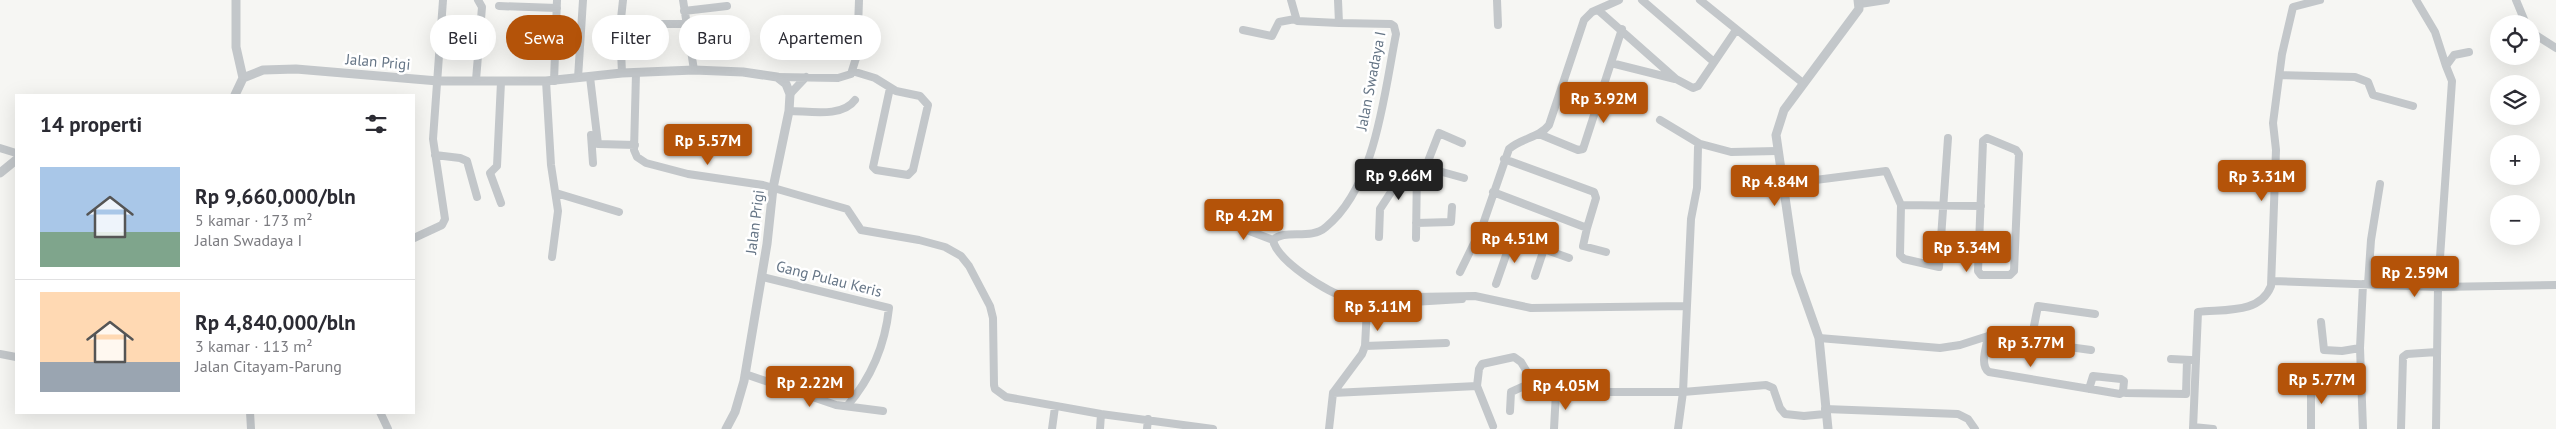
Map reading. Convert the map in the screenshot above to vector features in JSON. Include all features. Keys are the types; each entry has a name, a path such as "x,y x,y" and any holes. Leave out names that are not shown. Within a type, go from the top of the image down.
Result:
{"street":[{"path":"236,0 236,47 243,78 236,94"},
{"path":"415,237 445,222 434,156 433,138 442,0"},
{"path":"476,80 482,7 478,0"},
{"path":"583,0 585,77 593,163"},
{"path":"622,73 620,28 623,0"},
{"path":"684,0 685,15"},
{"path":"778,77 838,78 846,76 852,71 857,55 859,0"},
{"path":"1291,0 1295,19"},
{"path":"1243,30 1272,36 1279,22 1295,19 1301,22 1339,23 1338,0"},
{"path":"1497,0 1498,25"},
{"path":"1460,272 1482,227 1504,159 1514,145 1545,130 1551,121 1584,20 1598,10 1619,0"},
{"path":"1642,0 1714,62"},
{"path":"1700,0 1803,83"},
{"path":"1828,429 1819,338 1796,273 1784,184 1777,151 1778,121 1803,83 1858,9 1859,2 1886,0"},
{"path":"2126,393 2186,394 2198,312 2253,306 2266,298 2272,280 2276,150 2273,123 2290,11 2297,5 2320,0"},
{"path":"2416,0 2436,32 2452,81 2438,287 2436,429"},
{"path":"2516,0 2522,15"},
{"path":"498,6 557,4 550,81 551,165 556,193 556,237 552,257"},
{"path":"684,10 727,6"},
{"path":"1598,10 1622,29 1676,79"},
{"name":"Jalan Swadaya I","path":"1273,240 1281,236 1314,234 1324,229 1340,214 1369,162 1396,29 1391,24 1339,23"},
{"path":"1538,134 1578,150 1583,149 1622,29"},
{"path":"1611,63 1676,79 1696,88 1736,30"},
{"path":"2540,38 2556,48"},
{"path":"2446,66 2454,55 2470,52"},
{"path":"692,60 694,70"},
{"name":"Jalan Prigi","path":"243,78 263,70 296,68 438,81 550,81 622,73 694,70 743,72 778,77"},
{"path":"852,71 875,78 890,88 920,96 928,105 914,170 908,175 876,170 873,167 890,88"},
{"path":"636,73 634,145 637,157 646,163 688,174 773,188 847,209 861,230 927,242 945,247 961,256 969,266 990,306 993,318 995,389 1006,397 1102,414 1213,429"},
{"path":"2280,75 2356,77 2368,82 2373,95 2413,106"},
{"path":"778,77 786,84 790,94 806,76"},
{"path":"585,77 598,144 634,145"},
{"path":"501,82 497,166 490,173 501,203"},
{"name":"Jalan Prigi","path":"726,429 740,399 745,374 762,276 773,188 789,111 790,94"},
{"path":"789,111 838,111 846,108 855,100"},
{"path":"1660,120 1700,144 1731,152 1777,151"},
{"path":"1416,238 1421,168 1439,133 1462,143"},
{"path":"1784,184 1884,170 1890,176 1901,205 1900,255 1904,259 1937,267 1940,264 1948,138"},
{"path":"1987,138 2016,150 2019,154 2014,271 2010,275 1979,273 1981,206 1983,141 1987,138"},
{"path":"1678,429 1683,392 1691,219 1697,193 1696,159 1700,144"},
{"path":"0,148 15,153"},
{"path":"434,156 460,158 467,161 477,197"},
{"path":"1504,159 1594,192 1596,198 1584,246 1606,252"},
{"path":"0,173 15,161"},
{"path":"1369,162 1421,168 1464,178"},
{"path":"1379,237 1380,209 1395,186 1395,166"},
{"path":"2363,429 2360,348 2365,284 2380,184"},
{"path":"1494,192 1587,228"},
{"path":"556,193 619,212"},
{"path":"1901,205 1981,206"},
{"path":"1416,223 1451,222 1452,206"},
{"path":"1223,221 1273,240 1274,246 1289,263 1342,297 1357,299 1432,295 1475,296 1531,308 1687,306"},
{"path":"1482,227 1569,258"},
{"path":"1496,284 1512,238"},
{"path":"1535,276 1544,249"},
{"name":"Gang Pulau Keris","path":"762,276 889,308 882,342 870,378 847,406"},
{"path":"2272,280 2438,287 2556,285"},
{"path":"1329,429 1332,393 1362,354 1367,331 1366,311 1371,305 1450,301 1475,296"},
{"path":"2032,341 2038,306 2095,314"},
{"path":"2321,322 2324,350 2342,351 2360,348"},
{"path":"1819,338 1940,348 1960,345 1988,336 2091,350"},
{"path":"1988,336 1984,363 1987,371 2089,389"},
{"path":"1364,346 1446,343"},
{"path":"2401,429 2403,356 2407,354 2437,352"},
{"path":"0,354 15,357"},
{"path":"1493,426 1477,386 1479,369 1482,364 1507,357 1518,359 1533,382 1556,392 1683,392 1770,386 1785,414 1804,416 1825,411 1958,414 1968,419 1975,429"},
{"path":"2171,359 2191,360"},
{"path":"2191,360 2193,428 2213,429"},
{"path":"745,374 847,406 883,411"},
{"path":"2311,380 2311,429"},
{"path":"1510,411 1511,392 1533,382"},
{"path":"1332,393 1477,386"},
{"path":"1554,429 1556,392"},
{"path":"1052,429 1055,406"},
{"path":"250,414 251,429"},
{"path":"381,414 388,429"},
{"path":"1100,429 1102,414"},
{"path":"1147,429 1148,419"}]}
